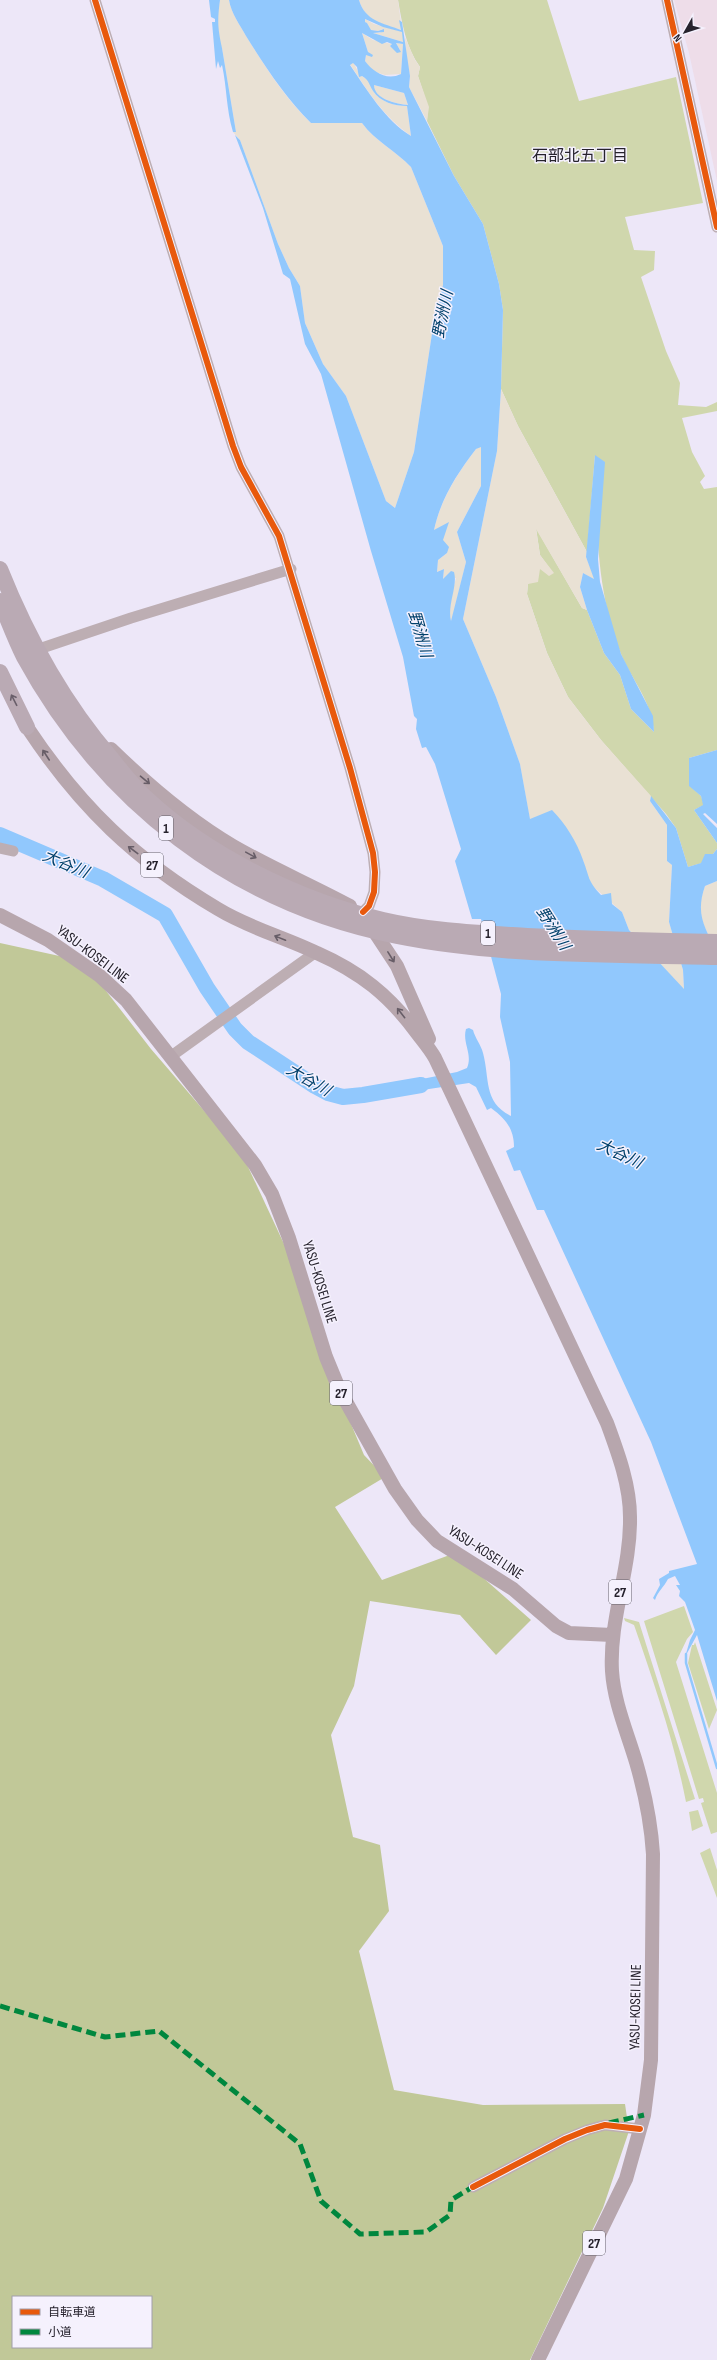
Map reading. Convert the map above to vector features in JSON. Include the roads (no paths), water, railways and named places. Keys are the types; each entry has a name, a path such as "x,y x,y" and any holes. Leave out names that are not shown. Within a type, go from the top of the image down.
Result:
{"highway":[{"name":"1","path":"0,570 36,650 76,715 146,798 195,836 237,863 266,879 354,913 419,927 494,934 579,939 717,942"},
{"name":"1","path":"0,601 23,655 45,694 96,762 128,797 191,849 230,875 265,893 305,910 354,926 423,940 488,948 717,957"},
{"path":"0,672 27,727"}],"main road":[{"path":"76,715 131,768 206,828 272,867 363,912"},
{"name":"27","path":"27,727 52,764 78,797 130,848 169,878 219,910 277,938 316,952"},
{"name":"YASU-KOSEI LINE","path":"363,912 397,966 429,1040 436,1062"},
{"name":"YASU-KOSEI LINE","path":"0,915 48,940 100,976 126,1000 255,1165 272,1194 289,1238 326,1357 340,1391 395,1490 417,1520 437,1541 513,1589 556,1626 569,1633 612,1636"},
{"name":"YASU-KOSEI LINE","path":"316,952 355,972 383,993 397,1007 436,1062 607,1423 620,1458 630,1517 628,1552 612,1636 612,1672 620,1715 645,1793 651,1824 653,1854 651,2060 649,2086 640,2129 626,2179 538,2360"}],"street":[{"path":"95,0 233,446 241,467 279,536 291,569 350,768 374,854 374,892 369,906 363,912"},
{"path":"667,0 717,227"},
{"path":"36,650 131,618 291,569"},
{"path":"0,848 14,851"},
{"path":"170,1057 316,952"},
{"path":"473,2187 566,2139 587,2130 605,2124 640,2129"}],"water":[{"path":"209,0 220,0 218,20 219,30 236,132 233,132 222,65 220,68 218,61 216,69 212,22 215,22 215,19 211,17"},
{"name":"野洲川","path":"229,0 359,0 366,13 381,23 401,30 399,20 402,22 410,76 409,87 454,176 483,224 499,284 503,310 501,389 497,451 463,619 496,697 520,764 530,819 552,810 557,815 574,840 593,886 601,895 611,893 612,904 622,912 629,930 684,989 683,970 669,922 672,865 667,861 667,825 650,801 651,796 676,828 688,867 701,863 705,854 713,854 717,849 717,881 705,886 702,896 701,913 705,928 717,953 717,1701 697,1635 685,1657 690,1640 695,1630 685,1602 679,1596 680,1591 676,1585 680,1585 675,1576 668,1579 655,1600 653,1598 660,1585 659,1579 669,1573 669,1571 697,1564 651,1442 544,1210 537,1210 520,1170 514,1171 506,1151 514,1147 511,1130 505,1120 496,1112 491,1108 487,1110 476,1087 469,1083 409,1092 408,1089 400,1091 399,1086 407,1084 407,1082 457,1072 467,1068 469,1058 465,1034 466,1029 469,1028 473,1030 482,1050 489,1089 492,1097 502,1110 511,1116 510,1062 500,1017 501,994 481,919 472,919 455,861 461,849 435,764 426,747 422,748 416,729 417,719 414,716 403,657 371,551 321,374 305,344 290,279 283,274 263,208 235,135 240,140 278,244 289,268 300,286 305,323 323,364 346,396 386,501 395,508 414,452 433,327 443,285 443,246 411,167 379,141 362,123 311,123 268,71 253,48 230,5","holes":["365,19 383,27 402,32 403,42 373,33 384,32 384,29 378,31 371,30 365,22","362,33 382,44 387,42 392,44 390,46 397,53 401,52 396,43 403,44 401,74 396,76 386,76 376,72 365,61 366,55 372,57 373,55 368,52","353,63 357,67 359,77 362,76 367,80 376,95 384,101 407,106 411,136 393,122 370,94 350,65","374,85 404,93 408,105 387,100 375,90","481,447 481,486 457,532 466,562 451,621 450,609 455,583 454,572 451,571 443,579 444,569 437,572 438,560 447,553 449,547 443,540 449,522 434,530 445,497 476,449"]},
{"path":"595,455 605,462 598,559 600,582 621,654 653,716 654,732 631,709 620,675 604,653 587,610 580,587 583,573 594,579 586,557"},
{"path":"717,750 717,824 705,813 703,814 717,828 717,843 694,810 703,805 701,796 689,786 689,758"}],"waterway":[{"name":"大谷川","path":"0,835 103,879 165,915 207,988 235,1029 248,1042 315,1086 328,1093 343,1097 421,1085"},
{"path":"686,1654 686,1663 717,1768"}],"district":[{"name":"石部北五丁目","path":"580,155"}]}
